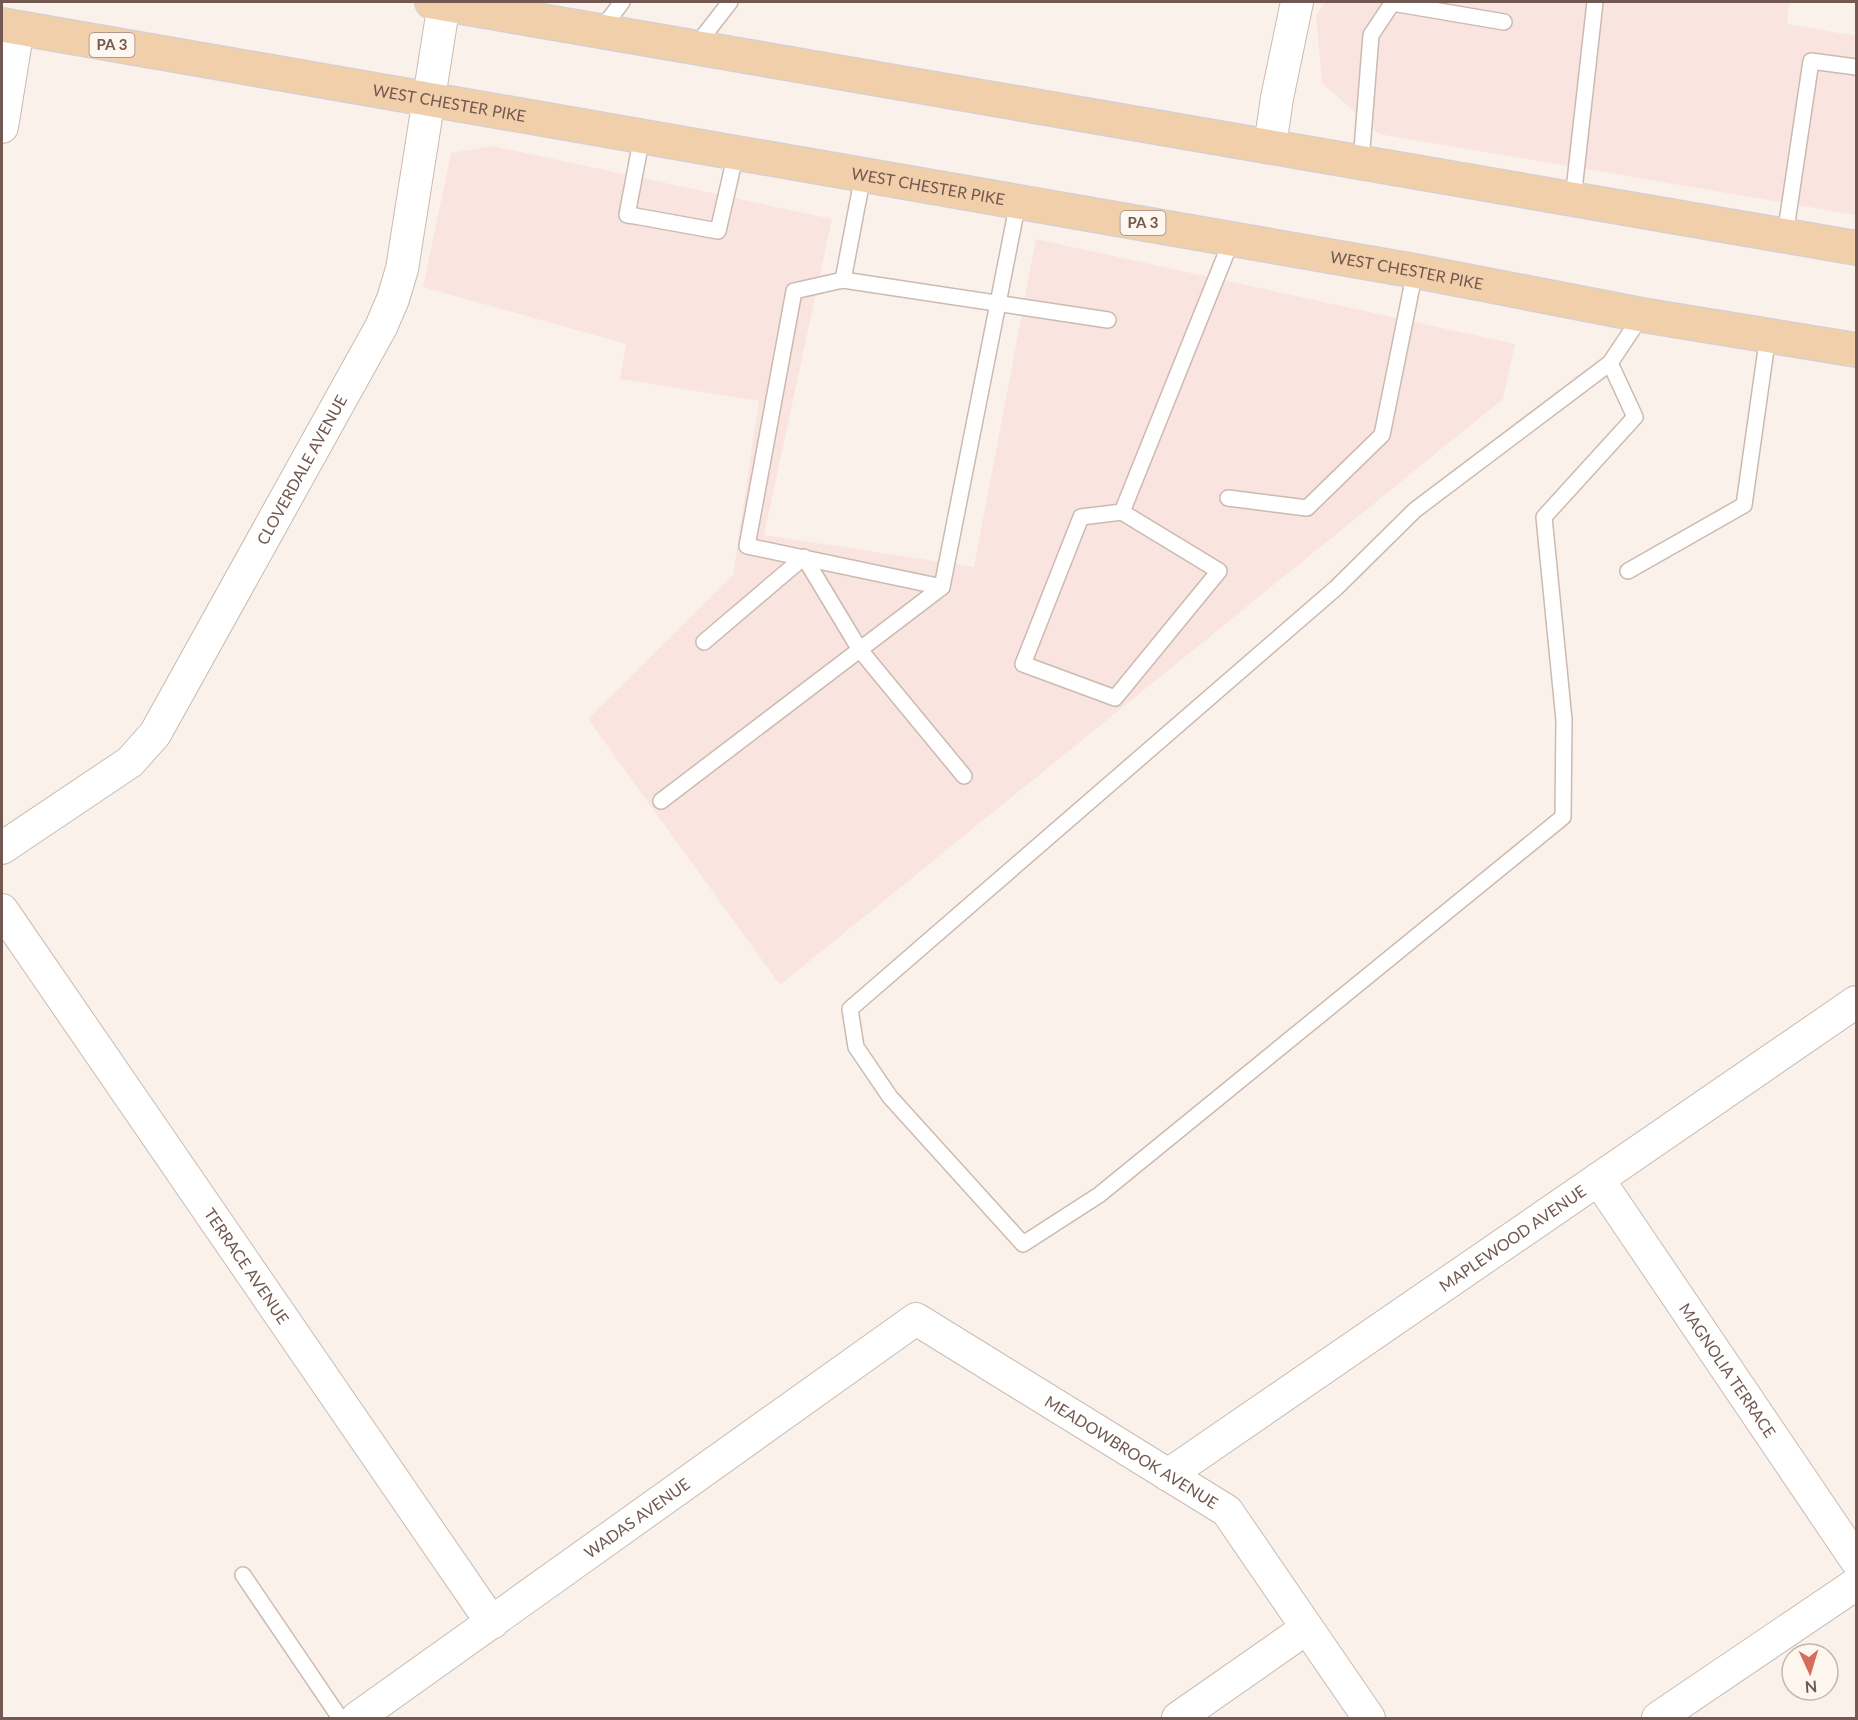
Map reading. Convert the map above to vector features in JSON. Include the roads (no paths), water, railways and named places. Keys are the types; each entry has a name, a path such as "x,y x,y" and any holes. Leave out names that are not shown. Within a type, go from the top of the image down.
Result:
{"main road":[{"path":"438,2 1857,248"},
{"name":"WEST CHESTER PIKE","path":"10,27 1415,271 1642,315 1857,350"}],"street":[{"name":"CLOVERDALE AVENUE","path":"2,848 130,762 155,734 381,327 402,269 429,99 438,2"},
{"path":"1270,146 1277,98 1297,2"},
{"path":"2,127 10,27"},
{"name":"TERRACE AVENUE","path":"2,910 492,1623"},
{"name":"MAPLEWOOD AVENUE","path":"1168,1475 1857,1002"},
{"name":"MAGNOLIA TERRACE","path":"1598,1179 1857,1560"},
{"name":"WADAS AVENUE","path":"357,1719 916,1319"},
{"name":"MEADOWBROOK AVENUE","path":"916,1319 1227,1511 1369,1719"},
{"path":"1658,1719 1857,1584"},
{"path":"1179,1719 1307,1628"}],"lane":[{"path":"601,30 622,2"},
{"path":"695,46 730,2"},
{"path":"1361,162 1371,35 1393,2 1504,22"},
{"path":"1573,199 1595,2"},
{"path":"1785,236 1811,61 1857,67"},
{"path":"642,136 627,215 718,231 735,153"},
{"path":"843,280 863,175"},
{"path":"661,801 942,587 1018,202"},
{"path":"1122,512 1232,239"},
{"path":"1228,498 1307,508 1382,435 1415,271"},
{"path":"942,587 747,546 794,291 843,280 1108,320"},
{"path":"1610,363 1635,417 1544,517 1564,720 1563,817 1099,1195 1023,1244 891,1097 856,1047 850,1009 1336,588 1415,510 1610,363 1642,315"},
{"path":"1628,571 1744,505 1768,335"},
{"path":"1122,512 1219,571 1115,698 1023,664 1082,517 1122,512"},
{"path":"704,642 804,557"},
{"path":"804,557 860,650 964,776"},
{"path":"243,1575 340,1719"}]}
